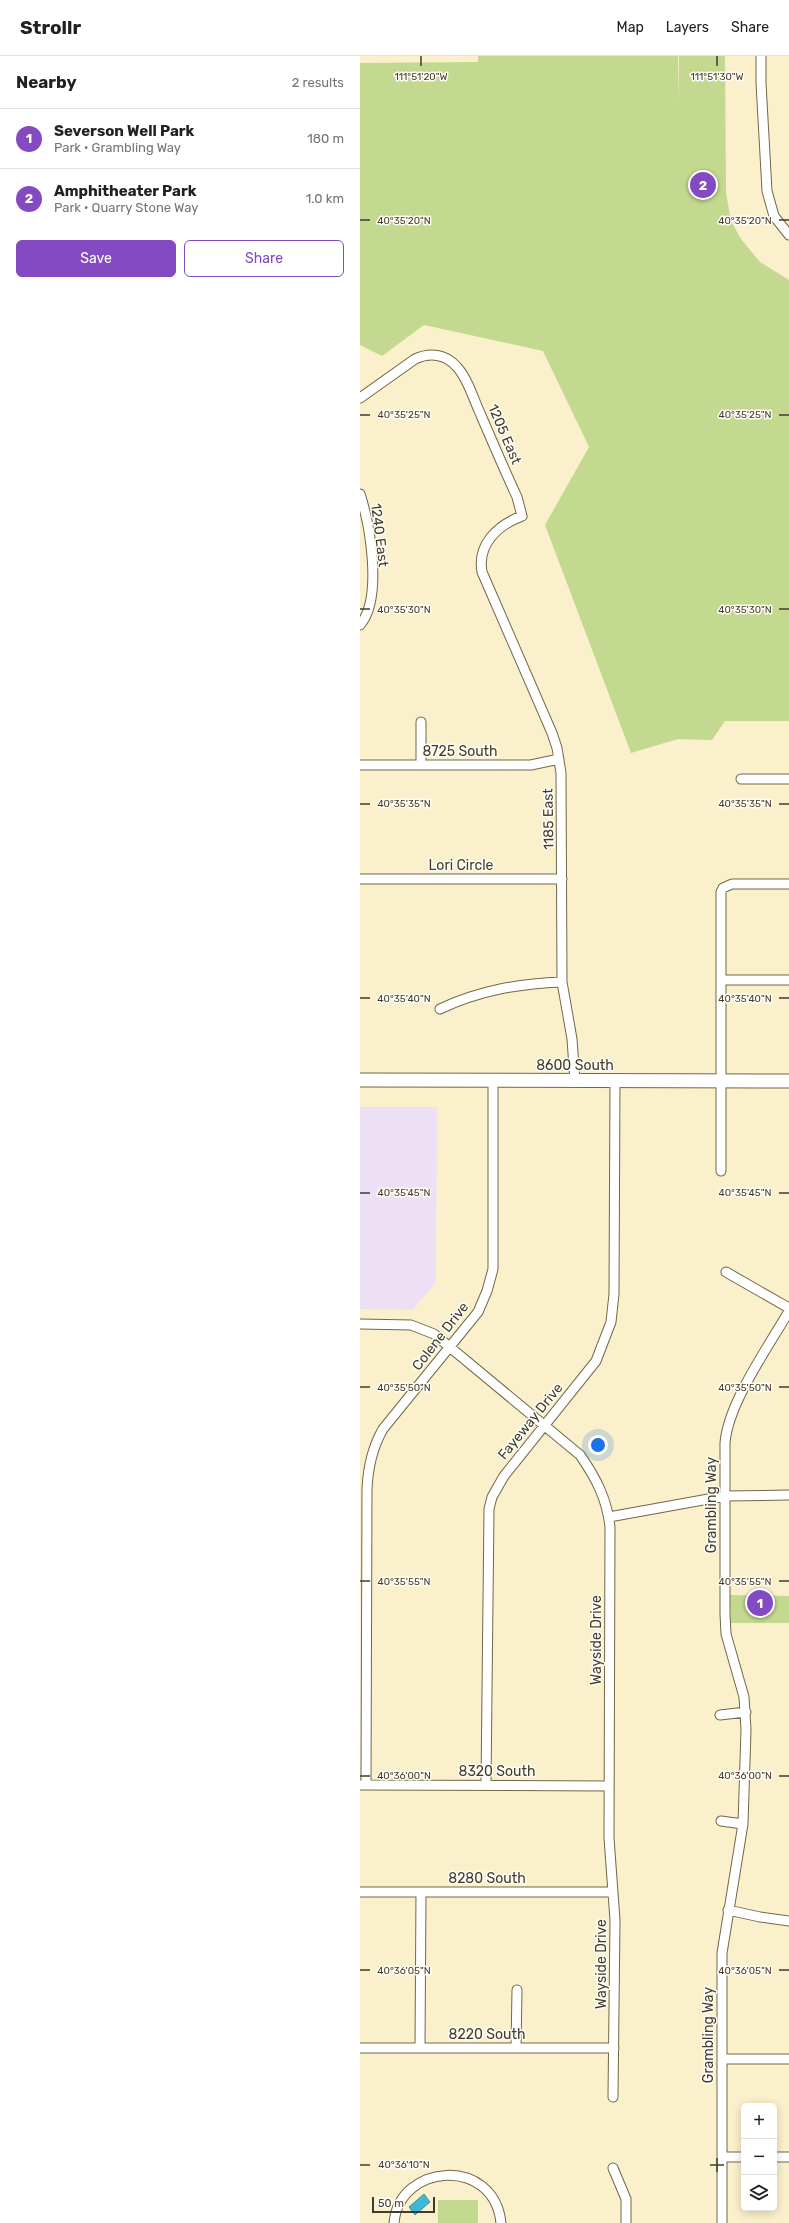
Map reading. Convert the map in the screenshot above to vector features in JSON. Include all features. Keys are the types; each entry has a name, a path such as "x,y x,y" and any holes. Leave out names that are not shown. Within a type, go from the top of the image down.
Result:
{"main road":[{"name":"8600 South","path":"360,1080 789,1081"}],"street":[{"path":"761,56 767,191 774,216 789,235"},
{"name":"1205 East","path":"360,398 424,355 441,356 456,366 468,385 517,497 522,516 510,520 500,527 486,544 481,553 482,572"},
{"name":"1240 East","path":"360,494 369,532 372,593 368,612 360,625"},
{"name":"1185 East","path":"482,572 552,733 560,759 562,982 572,1039 575,1081"},
{"path":"421,722 421,765"},
{"name":"8725 South","path":"360,765 531,765 560,759"},
{"path":"741,779 789,779"},
{"name":"Lori Circle","path":"360,879 562,879"},
{"path":"721,1171 721,897 724,888 737,884 789,884"},
{"path":"721,980 789,980"},
{"path":"440,1009 477,993 498,988 562,982"},
{"name":"Colene Drive","path":"363,1785 367,1497 369,1465 377,1440 384,1429 478,1312 487,1291 493,1269 493,1081"},
{"name":"Fayeway Drive","path":"486,1785 489,1509 492,1497 504,1476 596,1361 611,1322 614,1294 615,1081"},
{"path":"726,1272 789,1309"},
{"name":"Grambling Way","path":"722,2223 722,1953 743,1824 746,1787 746,1712 744,1697 726,1634 724,1614 725,1438 731,1415 789,1309"},
{"name":"Wayside Drive","path":"360,1324 411,1325 434,1334 545,1424 580,1455 592,1471 605,1500 609,1517 609,1786 610,1855 613,1892 613,2097"},
{"path":"609,1517 725,1496 789,1495"},
{"path":"720,1714 746,1712"},
{"name":"8320 South","path":"363,1785 609,1786"},
{"path":"721,1821 743,1824"},
{"name":"8280 South","path":"360,1892 613,1892"},
{"path":"420,2048 421,1892"},
{"path":"728,1910 760,1917 789,1921"},
{"path":"516,2048 517,1990"},
{"name":"8220 South","path":"360,2048 614,2048"},
{"path":"722,2059 789,2059"},
{"path":"722,2157 741,2157"},
{"path":"777,2157 789,2157"},
{"path":"613,2168 626,2200 626,2223"},
{"path":"394,2223 399,2202 412,2188 431,2179 448,2176 471,2179 488,2190 496,2200 501,2223"}],"shaded area":[{"path":"360,1107 437,1107 436,1282 412,1310 360,1309"}],"green space":[{"path":"478,56 678,56 678,104 679,56 725,56 726,193 731,221 741,239 760,262 789,280 789,721 725,721 712,740 678,739 631,753 545,525 589,447 543,351 424,325 382,356 360,345 360,63 478,62"},
{"path":"730,1595 789,1596 789,1623 731,1623"},
{"path":"438,2200 478,2200 478,2223 438,2223"}],"water":[{"path":"424,2194 430,2202 415,2215 409,2207"}],"place":[{"name":"Amphitheater Park","path":"703,185"},
{"name":"Severson Well Park","path":"760,1603"}]}
